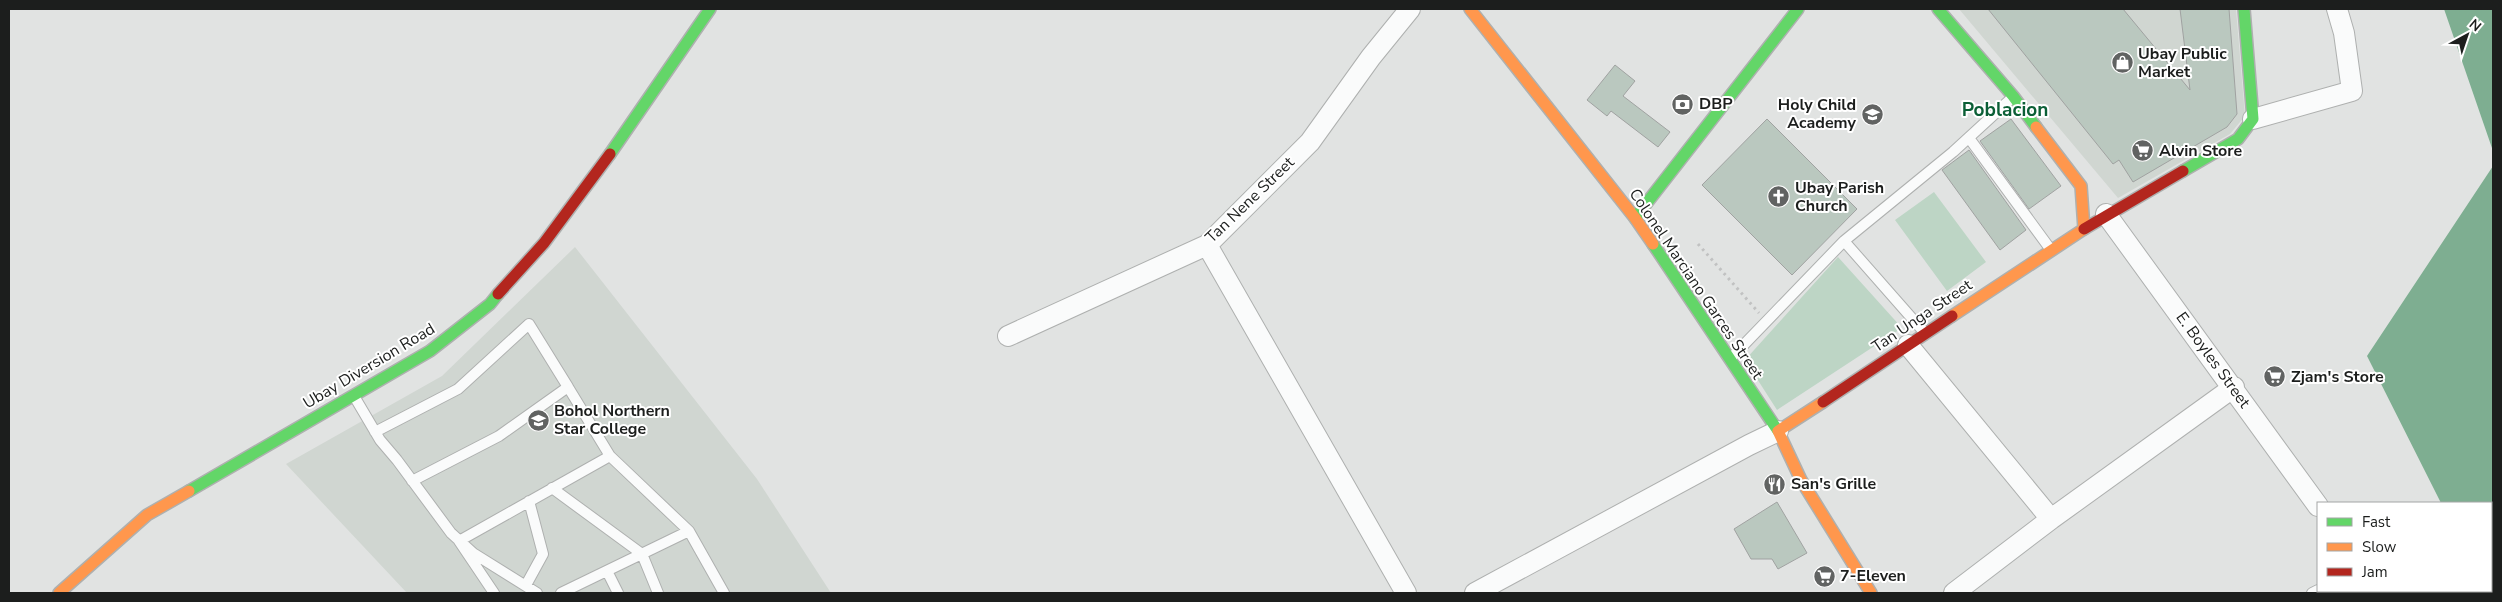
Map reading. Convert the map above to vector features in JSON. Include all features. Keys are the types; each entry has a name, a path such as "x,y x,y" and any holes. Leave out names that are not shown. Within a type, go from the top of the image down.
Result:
{"street":[{"name":"Ubay Diversion Road","path":"60,593 69,582 147,515 430,351 490,304 544,243 592,181 710,9"},
{"name":"Tan Nene Street","path":"1008,336 1207,245 1310,142 1371,57 1410,9"},
{"name":"Colonel Marciano Garces Street","path":"1470,9 1635,218 1778,432 1801,480 1871,593"},
{"path":"1635,218 1798,9"},
{"path":"1938,9 2014,96 2081,186 2084,229"},
{"path":"2244,9 2253,119 2352,91 2344,33 2337,9"},
{"name":"Tan Unga Street","path":"1778,432 2106,214 2238,139 2253,119"},
{"name":"E. Boyles Street","path":"2106,214 2317,505"},
{"path":"1207,245 1406,593"},
{"path":"1908,345 2051,519"},
{"path":"1954,593 2051,519 2234,388"},
{"path":"1475,593 1749,444 1778,432"}],"lane":[{"path":"1731,359 1844,241 1969,138 2014,96"},
{"path":"1969,138 2052,250"},
{"path":"1844,241 1926,334"},
{"path":"375,432 458,389 528,324 610,456 689,532 724,593"},
{"path":"412,481 499,436 568,387"},
{"path":"353,396 375,432 450,534 473,553 537,593"},
{"path":"458,540 610,456"},
{"path":"552,488 642,554 658,593"},
{"path":"526,585 543,554 529,501"},
{"path":"560,593 689,532"},
{"path":"458,540 494,593"},
{"path":"607,571 618,593"}],"path":[{"path":"1698,244 1767,322"}],"shaded area":[{"name":"Ubay Public Market","path":"1959,9 2236,9 2245,116 2230,134 2118,198"},
{"path":"2444,9 2493,9 2493,151"},
{"path":"2493,166 2493,593 2486,592 2492,592 2492,502 2440,502 2367,356"},
{"path":"1934,192 1986,262 1947,291 1895,220"},
{"name":"Bohol Northern Star College","path":"575,247 757,479 831,593 407,593 286,464 442,376"},
{"path":"1838,257 1902,328 1777,410 1745,360"}],"building":[{"name":"Ubay Public Market","path":"1988,9 2123,9 2190,90 2180,9 2229,9 2237,114 2227,127 2133,182 2119,160 2113,164"},
{"path":"1615,65 1635,81 1623,96 1670,132 1658,147 1611,111 1607,116 1587,100"},
{"name":"Ubay Parish Church","path":"1767,119 1857,209 1792,275 1702,185"},
{"path":"2011,119 2061,186 2029,209 1980,141"},
{"path":"1969,150 2026,230 2000,250 1942,170"},
{"path":"1777,502 1807,553 1778,569 1772,559 1751,559 1734,529"}],"traffic: fast":[{"path":"610,154 710,9"},
{"path":"1635,218 1798,9"},
{"path":"1938,9 2013,96 2036,127"},
{"path":"2183,171 2238,139 2253,119 2244,9"},
{"path":"1653,244 1778,431"},
{"path":"189,491 430,351 490,304 498,294"}],"traffic: slow":[{"path":"1470,9 1635,218 1653,244"},
{"path":"1952,316 2084,229 2081,186 2036,127"},
{"path":"1823,402 1778,431 1801,480 1871,593"},
{"path":"59,593 147,515 189,491"}],"traffic: jam":[{"path":"498,294 544,243 610,154"},
{"path":"2084,229 2183,171"},
{"path":"1823,402 1952,316"}],"place":[{"name":"Ubay Public Market","path":"2122,63"},
{"name":"DBP","path":"1683,104"},
{"name":"Holy Child Academy","path":"1872,114"},
{"name":"Alvin Store","path":"2143,151"},
{"name":"Ubay Parish Church","path":"1779,197"},
{"name":"Zjam's Store","path":"2275,377"},
{"name":"Bohol Northern Star College","path":"538,420"},
{"name":"San's Grille","path":"1775,484"},
{"name":"7-Eleven","path":"1824,576"}],"district":[{"name":"Poblacion","path":"2005,110"}]}
